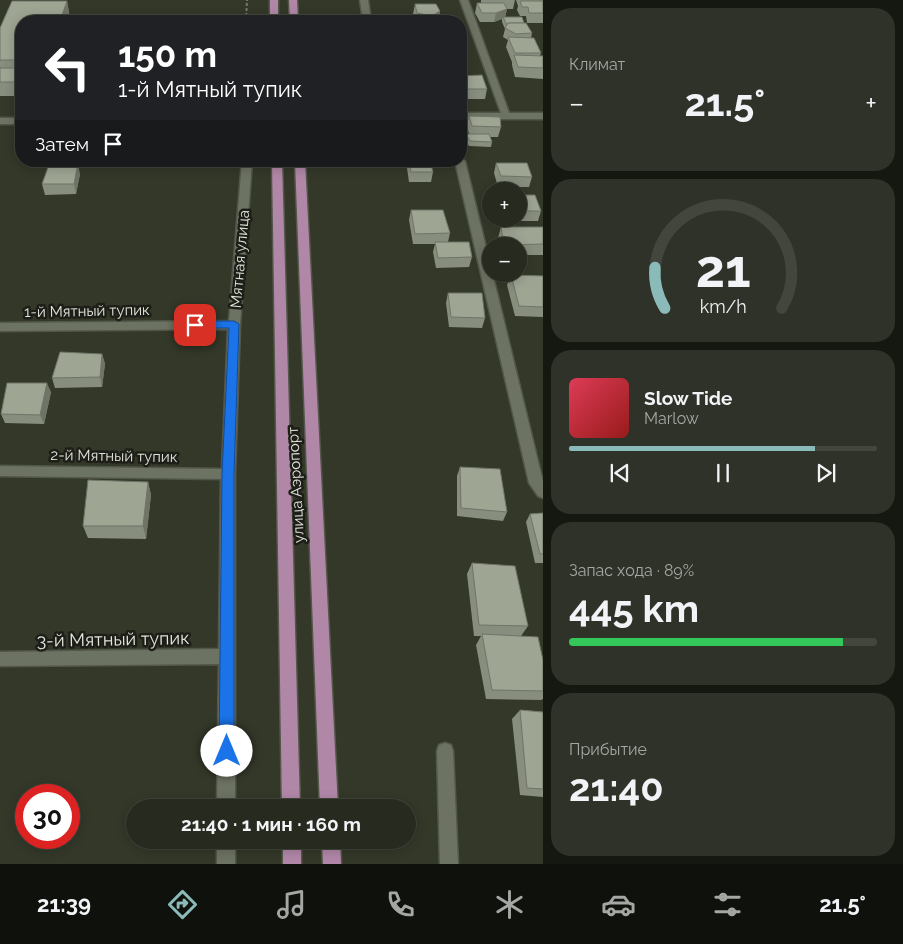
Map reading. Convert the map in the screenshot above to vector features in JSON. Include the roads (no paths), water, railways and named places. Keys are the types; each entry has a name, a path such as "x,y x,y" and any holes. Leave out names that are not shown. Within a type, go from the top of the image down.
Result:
{"main road":[{"path":"274,0 274,15"},
{"path":"293,0 294,15"},
{"name":"улица Аэропорт","path":"277,167 291,799"},
{"name":"улица Аэропорт","path":"300,167 329,799"},
{"path":"292,849 292,864"},
{"path":"331,849 332,864"}],"street":[{"path":"364,0 366,15"},
{"path":"464,0 506,116"},
{"path":"467,116 543,116"},
{"path":"0,121 15,121"},
{"name":"Мятная улица","path":"226,799 228,474 234,324 247,167"},
{"path":"461,167 536,483 543,492"},
{"name":"1-й Мятный тупик","path":"0,327 234,324"},
{"name":"2-й Мятный тупик","path":"0,471 228,474"},
{"name":"3-й Мятный тупик","path":"0,660 228,656"},
{"path":"445,751 449,864"},
{"path":"226,849 226,864"}]}
